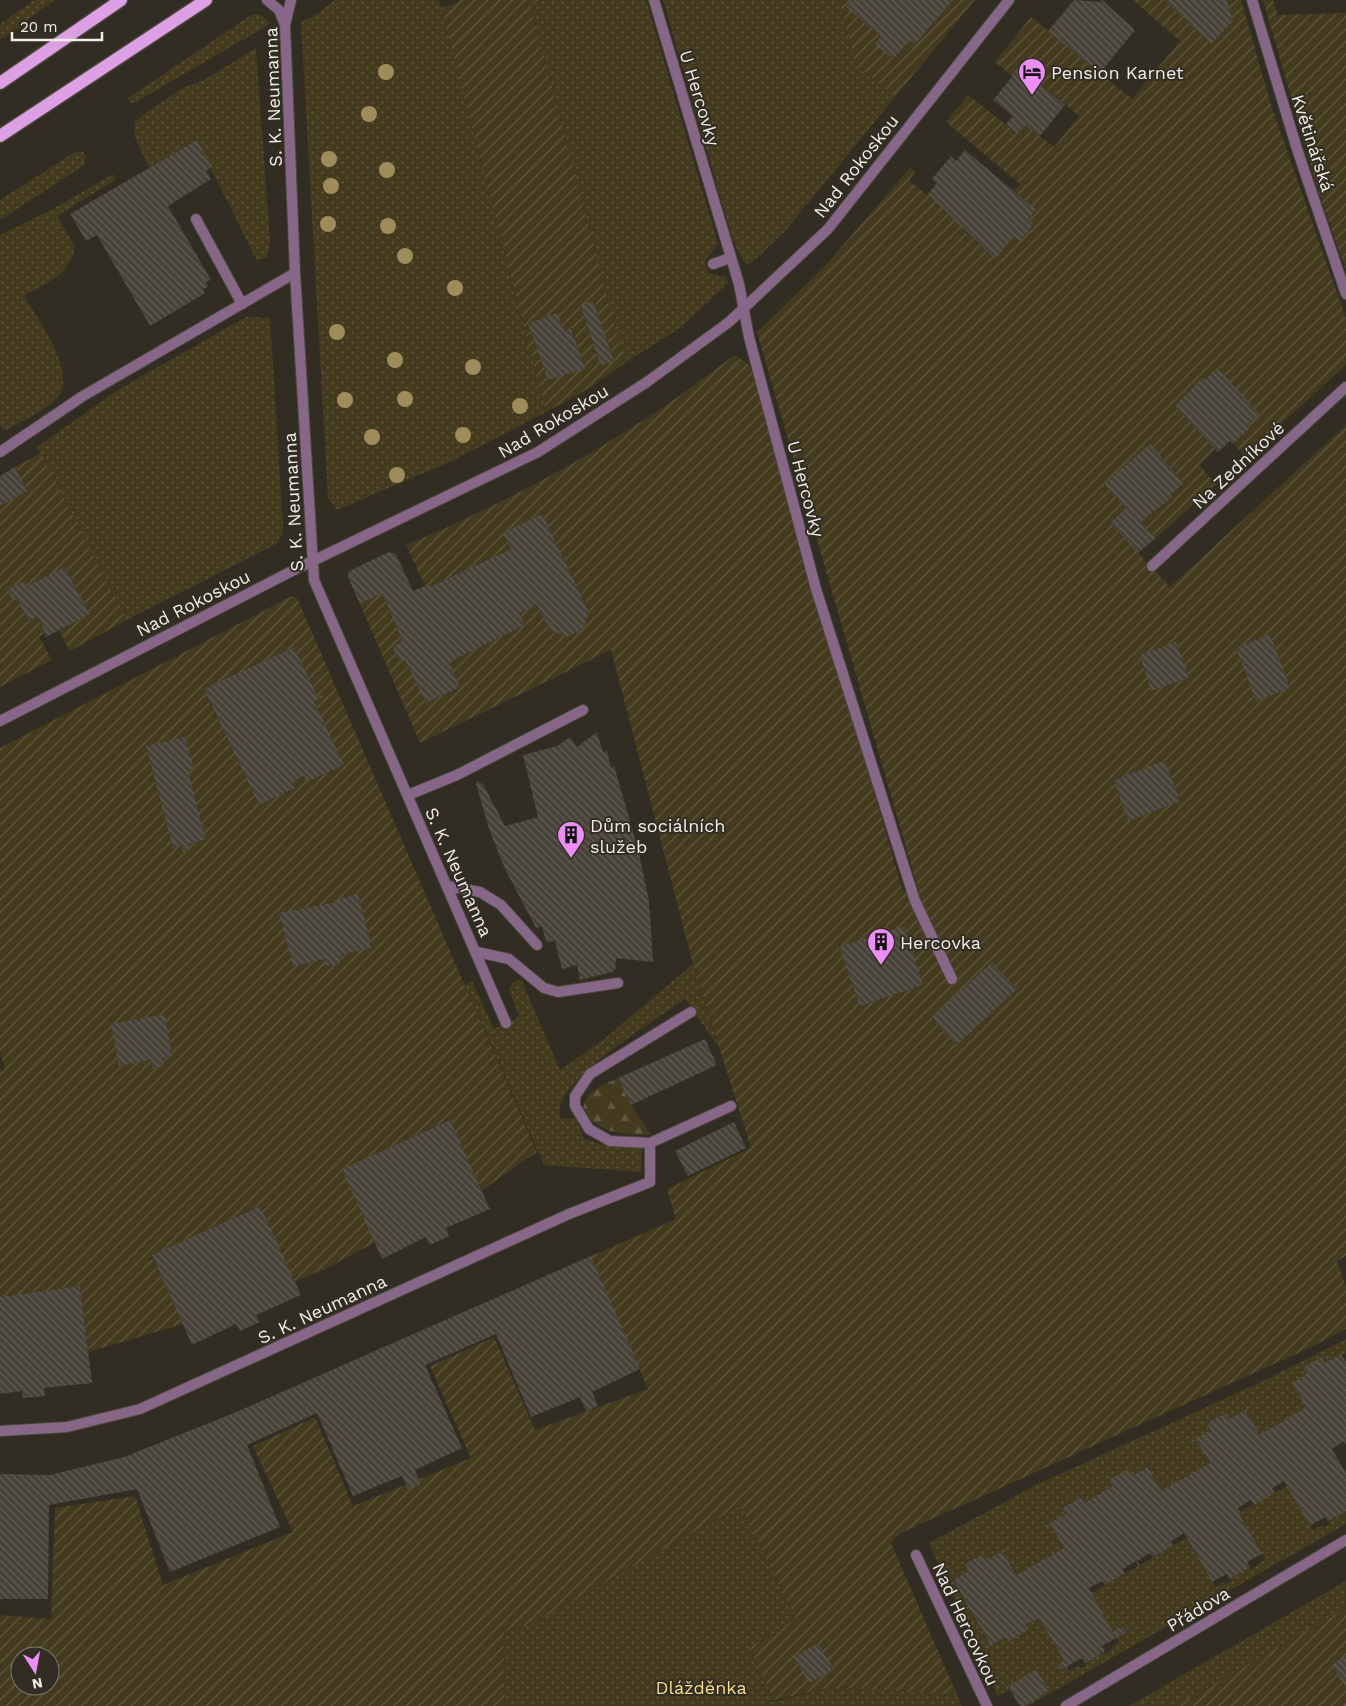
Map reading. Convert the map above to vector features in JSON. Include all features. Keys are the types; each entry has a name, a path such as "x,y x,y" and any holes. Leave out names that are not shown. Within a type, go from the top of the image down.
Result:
{"main road":[{"path":"0,82 121,0"},
{"path":"0,136 207,1"}],"street":[{"path":"267,0 279,10 285,25"},
{"name":"S. K. Neumanna","path":"291,0 285,25 296,273 314,580 477,952 506,1023"},
{"name":"U Hercovky","path":"654,0 739,284 743,309 816,589 915,901 952,979"},
{"name":"Nad Rokoskou","path":"0,722 312,560 538,452 647,382 729,322 828,229 1009,0"},
{"name":"Květinářská","path":"1252,0 1297,149 1346,294"},
{"path":"196,219 242,304"},
{"path":"713,264 730,258"},
{"path":"0,452 83,396 296,273"},
{"name":"Na Zedníkové","path":"1152,566 1346,387"},
{"path":"408,795 457,775 583,710"},
{"path":"447,886 480,892 501,905 537,946"},
{"path":"477,952 509,959 544,988 558,992 618,982"},
{"path":"690,1012 590,1074 575,1096 575,1106 589,1129 610,1141 650,1143 731,1106"},
{"name":"S. K. Neumanna","path":"0,1431 67,1427 140,1410 569,1214 650,1182 650,1143"},
{"name":"Přádova","path":"1066,1706 1346,1540"},
{"name":"Nad Hercovkou","path":"916,1556 987,1706"}],"green space":[{"path":"34,0 55,0 0,40 0,24"},
{"path":"335,0 439,0 546,412 454,460 337,510 328,498 301,22 314,16"},
{"path":"460,0 540,0 531,5 625,363 588,389 546,412 441,8 457,3","holes":["593,301 614,361 601,366 580,306","556,313 564,331 572,328 584,368 548,380 528,323"]},
{"path":"540,0 646,0 718,244 705,261 708,273 726,277 728,283 680,328 625,363 537,30 531,4"},
{"path":"663,0 839,0 855,64 895,97 786,230 756,259 747,265 740,256 732,237"},
{"path":"839,0 852,0 847,7 881,36 875,44 893,59 910,40 915,44 953,0 975,0 895,97 855,64"},
{"path":"1133,0 1164,0 1211,44 1233,21 1227,0 1241,0 1271,105 1346,319 1346,365 1245,457 1233,443 1249,428 1247,425 1259,414 1218,368 1187,392 1189,394 1175,406 1215,449 1199,465 1216,484 1156,538 1140,522 1172,497 1170,495 1184,483 1150,444 1104,484 1126,508 1110,523 1170,587 1346,425 1346,1256 1337,1261 1346,1287 1346,1329 1307,1349 901,1533 891,1543 957,1695 833,1687 774,1700 749,1648 796,1619 740,1506 532,1624 503,1632 505,1706 0,1706 0,1615 51,1619 55,1508 135,1496 163,1585 293,1532 253,1446 315,1417 353,1506 471,1458 430,1366 494,1337 535,1430 648,1389 591,1256 676,1219 667,1189 751,1148 693,964 611,650 420,743 360,604 382,593 402,640 394,647 394,656 400,660 405,660 426,703 460,687 449,662 525,625 519,613 537,605 550,630 567,637 583,629 589,611 542,514 503,533 511,549 432,586 425,586 406,545 498,503 588,455 657,412 735,355 748,364 755,377 903,892 918,889 757,332 824,267 910,168 915,172 909,181 943,207 942,209 963,226 964,231 995,258 1014,236 1020,241 1034,224 1028,219 1035,209 1014,191 1020,184 946,122 968,95 1018,134 1025,125 1054,147 1079,116 1021,67 1012,76 995,62 1031,17 1132,99 1180,41","holes":["1270,634 1290,688 1256,701 1236,648","1176,643 1189,678 1151,691 1140,655","1165,760 1180,800 1128,820 1114,780","904,927 923,985 860,1006 839,947","992,962 1017,989 957,1045 932,1018"]},
{"path":"1263,0 1273,0 1278,15 1346,13 1346,270 1319,194"},
{"path":"258,14 263,16 270,24 136,102 131,103 127,99 251,15"},
{"path":"256,48 270,242 267,257 257,261 197,140 149,168 134,135 135,121 182,88 204,80"},
{"path":"75,152 83,152 86,156 84,165 2,219 0,218 0,200"},
{"path":"113,174 115,180 57,216 75,247 72,257 63,272 24,296 54,346 63,375 62,388 57,398 45,408 4,431 0,424 0,235 53,209"},
{"path":"246,317 270,318 283,527 281,537 276,544 127,620 37,447 121,388"},
{"path":"41,453 127,620 70,651 59,631 90,614 64,567 26,587 23,581 7,590 13,601 17,599 29,620 38,616 44,634 39,637 52,660 0,687 0,506 27,491 15,467"},
{"path":"292,596 297,598 537,1152 482,1190 449,1120 342,1169 376,1242 323,1270 294,1281 293,1279 299,1276 293,1278 281,1252 286,1248 280,1251 261,1210 267,1206 261,1208 259,1206 152,1255 152,1258 147,1260 153,1259 172,1300 166,1303 172,1301 183,1324 89,1352 86,1336 93,1335 86,1335 80,1286 0,1297 0,1068 5,1071 0,1051 0,748","holes":["294,647 318,697 323,695 314,701 344,765 308,782 304,776 292,782 295,788 259,805 204,690","185,737 194,769 188,770 206,839 189,844 190,850 184,852 182,845 173,847 146,747","358,894 372,948 341,955 340,963 329,966 325,964 324,959 293,967 279,913 336,902 336,900","165,1014 172,1056 162,1058 163,1067 153,1069 151,1060 119,1066"]},
{"path":"693,964 719,1048 685,999 598,1061 581,1076 569,1090 560,1105 560,1119 576,1118 584,1139 605,1145 642,1147 641,1172 544,1165 465,985 472,981 494,1029 519,1017 509,988 513,983 521,979 560,1070 603,1040"},
{"path":"618,1078 631,1105 651,1135 613,1132 598,1125 583,1111 584,1104 590,1094"},
{"path":"1346,1339 1346,1352 1325,1363 1322,1357 1307,1374 1292,1383 1306,1407 1260,1435 1246,1412 1251,1407 1230,1419 1225,1413 1208,1423 1211,1430 1189,1442 1191,1444 1196,1440 1210,1464 1161,1491 1148,1468 1153,1463 1132,1476 1128,1469 1110,1480 1113,1486 1084,1503 1080,1497 1062,1507 1066,1514 1045,1526 1046,1528 1051,1525 1064,1548 1016,1575 1003,1552 1008,1548 987,1560 983,1554 965,1564 968,1571 947,1583 929,1543 1034,1486 1261,1382"},
{"path":"1287,1486 1313,1530 1331,1523 1330,1521 1346,1511 1346,1524 1028,1706 1023,1706 1048,1691 1036,1671 1008,1687 1009,1690 997,1696 985,1662 948,1585 953,1581 990,1644 984,1647 985,1649 1005,1637 1008,1642 1028,1630 1025,1625 1039,1618 1064,1660 1058,1664 1061,1670 1067,1667 1070,1671 1079,1666 1081,1668 1086,1665 1085,1662 1111,1650 1119,1642 1117,1638 1127,1632 1123,1626 1113,1632 1092,1593 1186,1538 1215,1587 1224,1582 1225,1584 1232,1581 1230,1578 1249,1567 1251,1570 1265,1559 1240,1516 1242,1515 1241,1512"},
{"name":"Dlážděnka","path":"740,1506 796,1620 749,1648 774,1700 763,1704 833,1687 957,1695 962,1706 505,1706 503,1632 532,1624"},
{"path":"1346,1581 1346,1608 1176,1706 1129,1706"},
{"path":"1346,1608 1346,1706 1176,1706"}],"building":[{"path":"852,0 953,0 915,44 910,40 893,59 875,44 881,36 846,7"},
{"path":"1074,0 1100,2 1102,0 1135,30 1100,73 1048,31"},
{"path":"1164,0 1227,0 1233,21 1211,44"},
{"path":"1020,67 1065,105 1040,136 1025,125 1018,134 1006,124 1013,116 993,100"},
{"path":"197,140 212,167 206,171 211,179 168,206 211,280 206,282 208,287 203,289 205,293 150,326 97,235 86,241 70,214"},
{"path":"965,150 1036,210 1028,219 1034,224 1020,241 1014,236 995,259 928,194 937,183 932,179 951,156 956,161"},
{"path":"593,301 614,361 601,366 580,305"},
{"path":"557,313 564,331 571,328 585,369 548,380 528,323"},
{"path":"1217,368 1260,414 1247,425 1250,428 1232,444 1230,441 1218,452 1175,406 1202,378 1204,380"},
{"path":"1150,444 1184,483 1170,495 1172,497 1140,522 1156,538 1138,553 1110,523 1126,508 1104,484"},
{"path":"15,467 27,491 0,506 0,476"},
{"path":"542,514 589,612 583,629 567,637 550,630 537,605 519,613 525,625 449,662 460,687 426,703 405,660 400,660 394,656 394,647 402,640 382,593 360,604 348,577 349,571 389,552 396,554 413,591 425,586 432,586 511,549 503,533"},
{"path":"64,567 90,614 46,637 38,616 29,621 17,599 13,601 7,590 24,581 26,587"},
{"path":"1270,634 1290,688 1256,701 1236,648"},
{"path":"1176,642 1189,678 1151,691 1140,655"},
{"path":"294,647 318,697 322,695 323,697 314,701 344,765 307,782 304,776 292,782 295,788 259,805 204,689"},
{"name":"Dům sociálních služeb","path":"597,732 603,752 607,751 611,768 614,766 638,849 649,901 653,962 616,958 615,971 580,980 577,965 562,969 555,941 546,942 542,926 536,928 505,869 489,829 476,784 477,781 483,784 505,826 538,817 523,755 557,746 570,737 577,747"},
{"path":"185,737 194,769 188,770 206,839 189,844 190,850 183,852 182,845 173,848 146,746"},
{"path":"1165,760 1180,801 1128,821 1114,780"},
{"path":"358,894 372,948 341,955 340,963 329,966 325,964 324,959 293,967 279,913 336,902 335,900"},
{"name":"Hercovka","path":"904,926 923,985 860,1006 839,947"},
{"path":"992,962 1017,989 957,1045 932,1018"},
{"path":"165,1014 172,1056 162,1058 164,1067 153,1069 151,1060 119,1066 111,1024"},
{"path":"705,1039 717,1065 631,1105 618,1078"},
{"path":"450,1120 490,1209 446,1228 449,1236 430,1245 426,1237 382,1259 342,1169"},
{"path":"734,1122 746,1148 688,1176 675,1151"},
{"path":"260,1206 301,1295 256,1315 260,1322 240,1331 236,1324 192,1345 152,1255"},
{"path":"591,1256 640,1369 592,1392 598,1406 586,1411 580,1397 531,1417 496,1334 425,1365 462,1448 415,1470 421,1484 408,1489 402,1476 353,1496 317,1413 247,1445 280,1527 170,1572 137,1489 49,1505 48,1599 0,1599 0,1474 50,1475 124,1457 234,1413"},
{"path":"80,1286 92,1383 44,1388 45,1396 23,1398 22,1391 0,1394 0,1297"},
{"path":"1346,1351 1342,1356 1346,1362 1346,1445 1344,1441 1332,1449 1346,1473 1346,1511 1328,1521 1325,1517 1310,1526 1284,1481 1272,1488 1275,1493 1254,1505 1251,1500 1238,1508 1242,1515 1240,1516 1262,1554 1247,1562 1250,1567 1229,1579 1227,1574 1212,1582 1184,1533 1171,1541 1174,1545 1153,1557 1150,1553 1137,1561 1140,1565 1138,1566 1136,1561 1123,1569 1125,1573 1105,1585 1102,1581 1089,1588 1113,1632 1123,1626 1127,1632 1102,1646 1105,1651 1085,1663 1082,1658 1061,1670 1058,1664 1064,1660 1039,1618 1025,1625 1028,1630 1008,1642 1005,1637 985,1649 984,1647 990,1644 953,1580 968,1571 965,1564 983,1554 987,1560 1008,1547 1009,1549 1003,1552 1016,1575 1064,1548 1051,1525 1046,1528 1045,1526 1066,1514 1062,1508 1081,1497 1084,1503 1113,1486 1109,1480 1128,1469 1132,1476 1154,1463 1148,1468 1161,1491 1210,1463 1196,1440 1190,1444 1189,1442 1211,1430 1207,1423 1226,1413 1230,1419 1252,1406 1246,1412 1260,1435 1306,1407 1292,1383 1307,1374 1303,1368 1322,1357 1325,1363"},
{"path":"818,1643 834,1669 809,1683 794,1657"},
{"path":"1346,1656 1346,1688 1332,1665"},
{"path":"1036,1669 1049,1690 1025,1706 1020,1706 1008,1687"}],"place":[{"name":"Pension Karnet","path":"1032,96"},
{"name":"Dům sociálních služeb","path":"571,859"},
{"name":"Hercovka","path":"881,966"}]}
